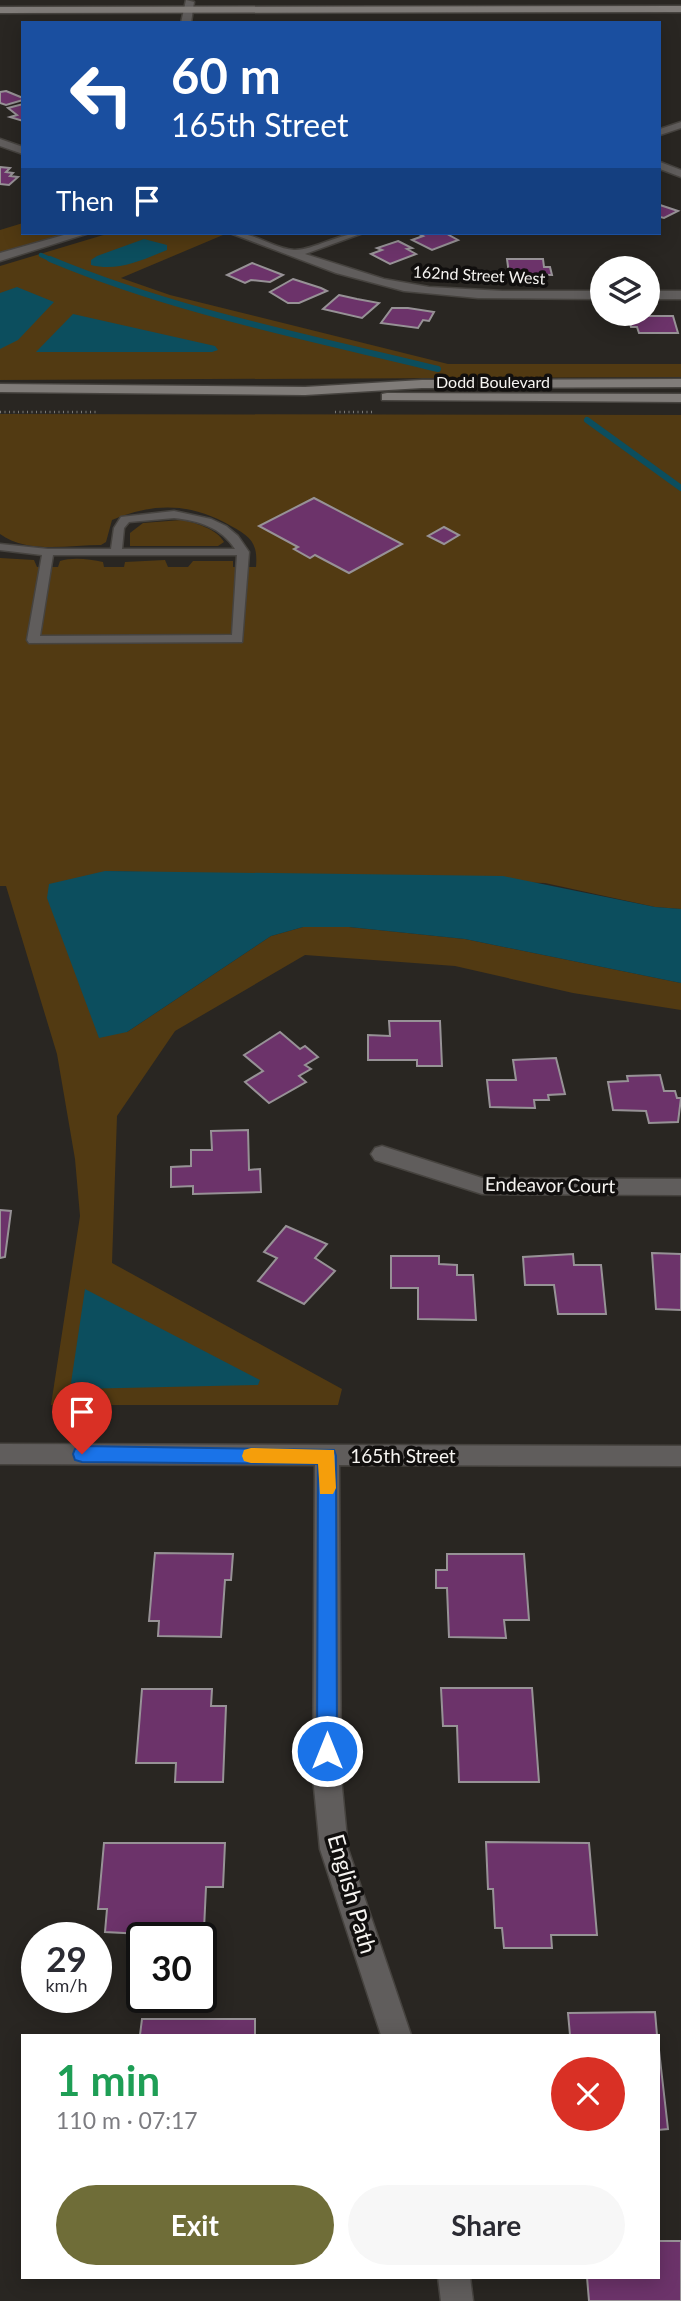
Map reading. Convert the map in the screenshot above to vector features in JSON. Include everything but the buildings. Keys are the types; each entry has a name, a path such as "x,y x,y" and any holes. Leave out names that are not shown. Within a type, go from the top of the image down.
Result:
{"main road":[{"path":"0,20 187,14 681,9"},
{"path":"0,10 567,21"},
{"name":"Dodd Boulevard","path":"0,388 305,391 422,384 681,383"},
{"name":"Dodd Boulevard","path":"305,391 418,400 681,398"}],"street":[{"path":"661,132 681,125"},
{"path":"0,142 21,150"},
{"path":"661,165 681,174"},
{"path":"0,257 76,235"},
{"name":"162nd Street West","path":"242,235 403,286 516,295 590,295"},
{"path":"296,253 351,235"},
{"path":"660,295 681,295"},
{"name":"Endeavor Court","path":"382,1154 482,1186 681,1187"},
{"name":"165th Street","path":"0,1454 681,1456"},
{"name":"English Path","path":"327,1456 327,1777 334,1849 396,2034"},
{"path":"454,2279 457,2301"}],"lane":[{"path":"48,552 33,640 238,639 243,552 237,540 196,516 146,514 125,519 118,528 116,552"},
{"path":"0,547 48,552 243,552"}],"path":[{"path":"0,412 111,412"},
{"path":"334,412 375,412"}],"shaded area":[{"path":"21,224 21,235 63,235 0,253 0,230"},
{"path":"103,235 223,235 121,278 170,295 448,364 681,364 681,377 0,380 0,266"},
{"path":"0,414 681,415 681,909 655,907 545,883 105,871 127,1032 271,936 303,927 349,927 465,939 681,983 681,1010 573,993 455,966 305,955 175,1031 117,1116 112,1263 342,1389 338,1405 51,1405 80,1216 75,1159 57,1054 6,886 0,886 0,558 34,560 37,567 58,567 60,561 87,559 103,562 104,567 124,567 125,562 165,560 168,567 188,567 193,561 233,561 233,567 256,567 256,552 248,537 216,518 187,509 173,508 143,510 112,520 106,542 101,545 49,547 11,540 0,534"},
{"path":"181,520 211,530 224,542 218,546 130,546 130,533 143,523"}],"water":[{"path":"144,239 167,245 167,250 120,266 91,265 91,260 97,256"},
{"path":"17,287 54,302 18,340 0,349 0,293"},
{"path":"73,314 215,346 218,350 36,352"},
{"path":"105,871 503,876 655,907 681,909 681,983 465,939 349,927 303,927 271,936 127,1032 99,1038 47,898 49,884"},
{"path":"85,1289 260,1380 258,1385 77,1389 71,1383"}],"waterway":[{"path":"41,255 54,261"},
{"path":"50,259 145,294 193,308 438,369"},
{"path":"587,420 681,488"}],"slow traffic":[{"path":"251,1456 327,1456 327,1488"}],"route":[{"path":"82,1454 327,1456 327,1751"}]}
